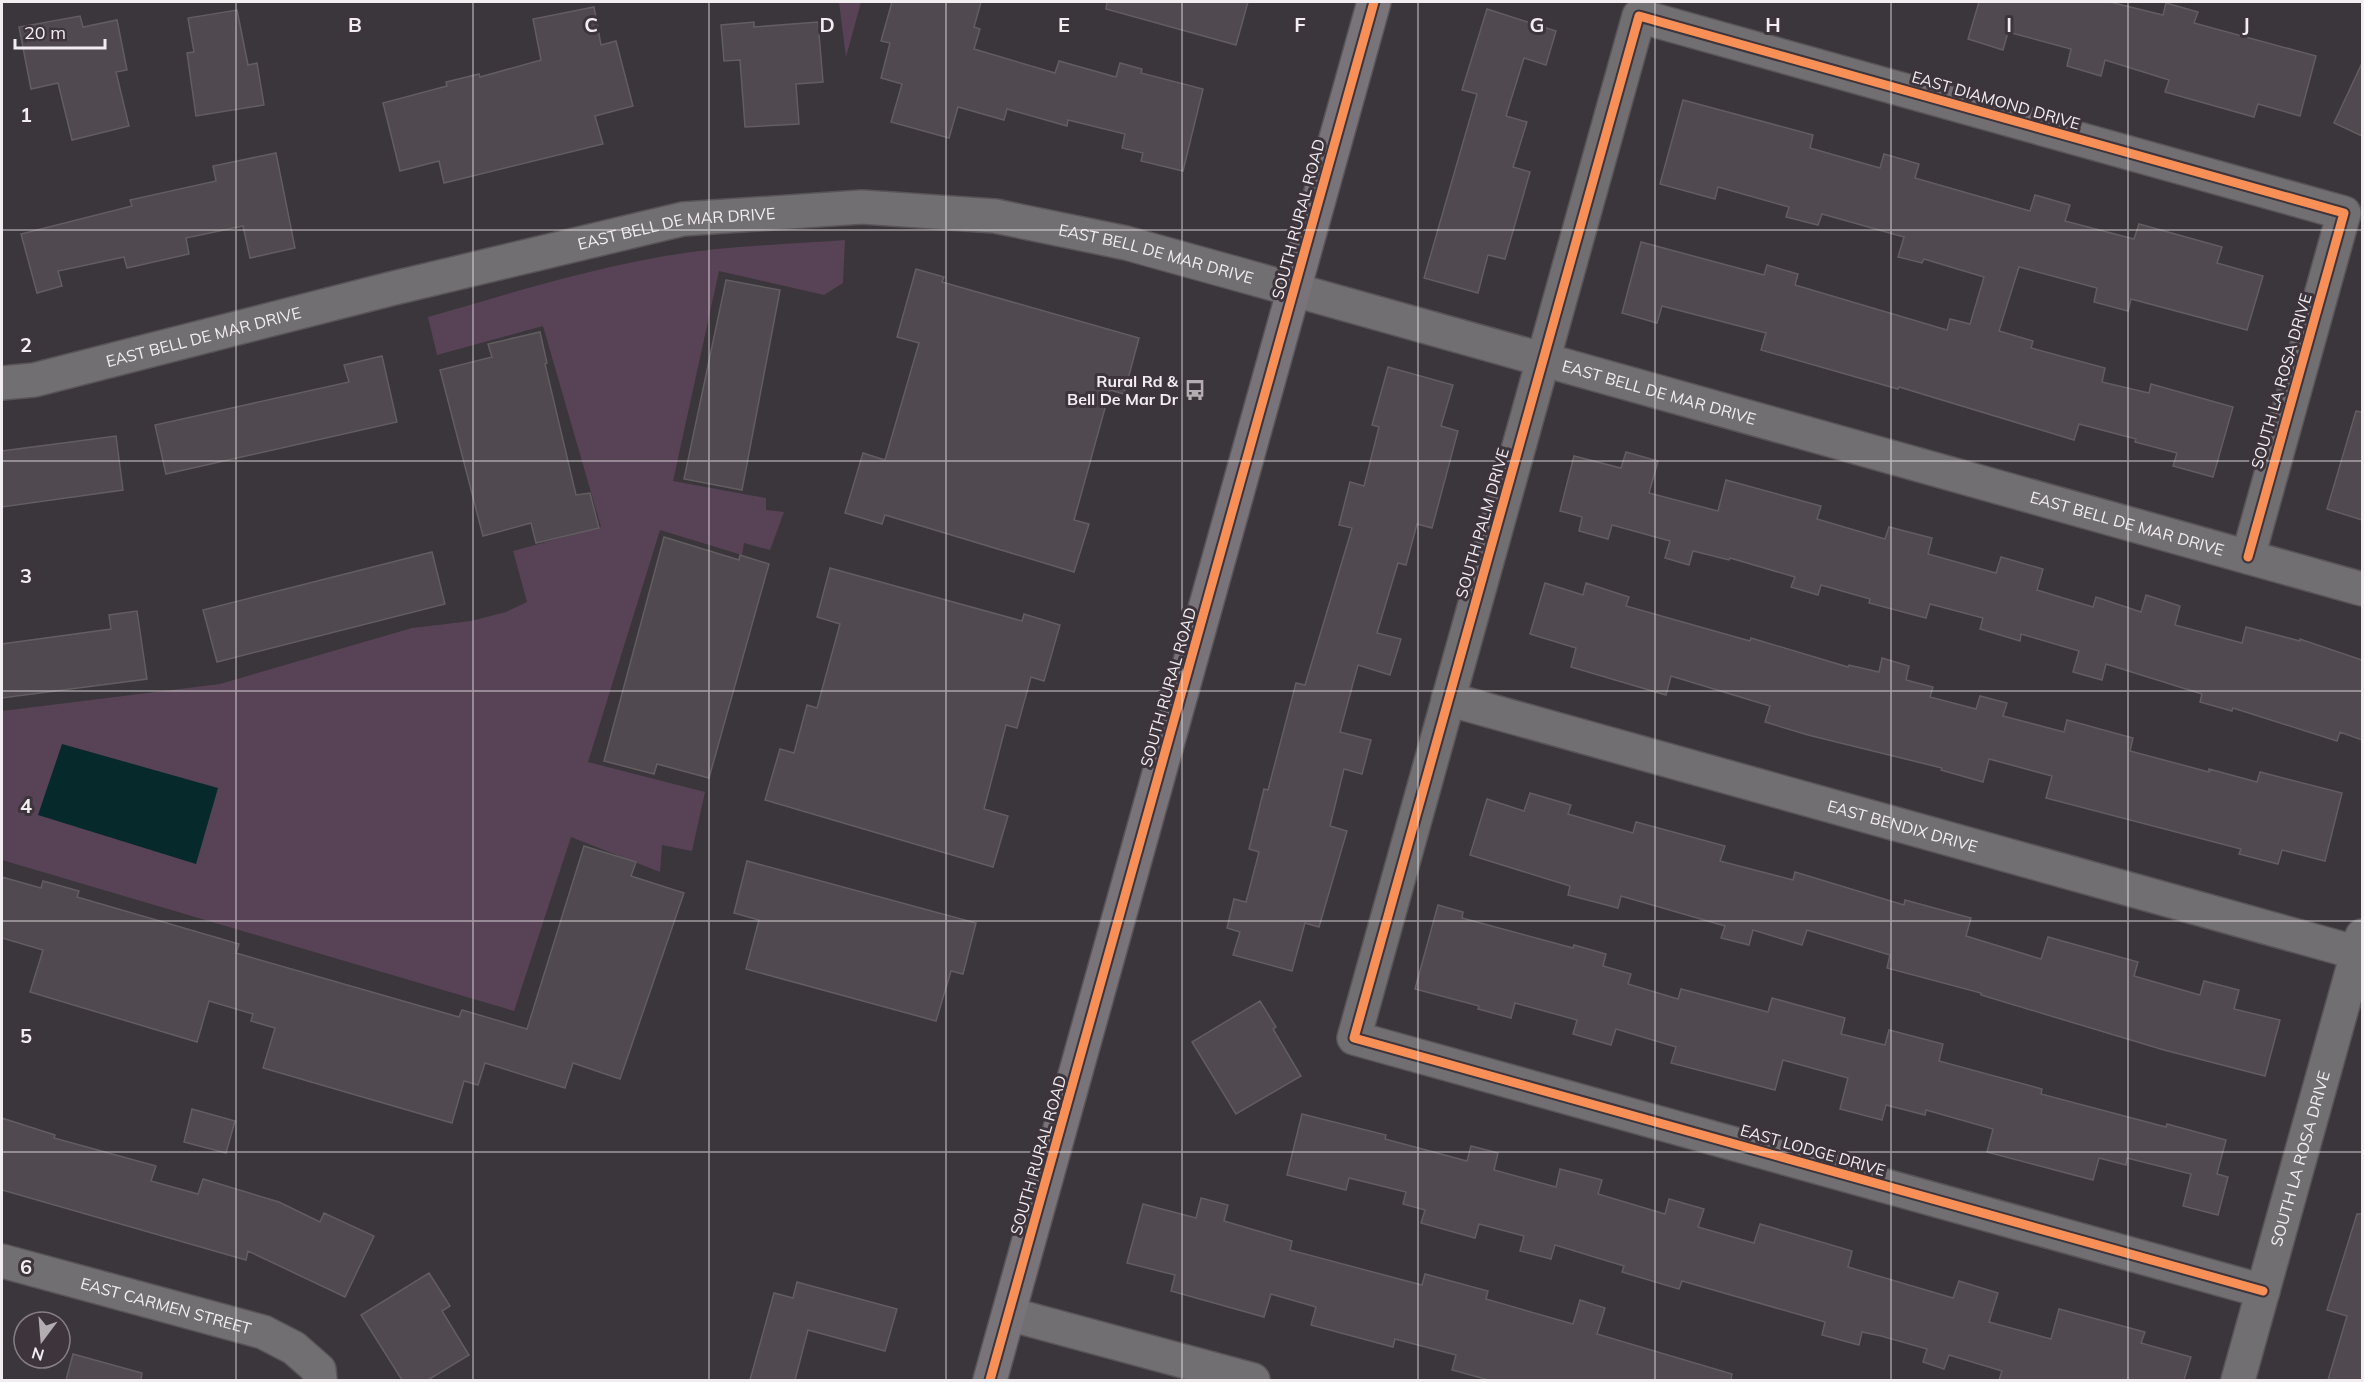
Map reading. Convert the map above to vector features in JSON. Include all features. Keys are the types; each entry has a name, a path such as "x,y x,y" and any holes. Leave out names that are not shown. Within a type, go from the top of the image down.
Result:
{"main road":[{"name":"SOUTH RURAL ROAD","path":"990,1380 1374,2"}],"street":[{"name":"EAST DIAMOND DRIVE","path":"1639,16 2344,213"},
{"name":"SOUTH PALM DRIVE","path":"1354,1038 1639,16"},
{"name":"EAST BELL DE MAR DRIVE","path":"2,383 34,380 390,289 695,218 862,207 995,216 1126,243 2362,589"},
{"name":"SOUTH LA ROSA DRIVE","path":"2248,557 2344,213"},
{"name":"EAST BENDIX DRIVE","path":"1448,699 2360,945"},
{"name":"SOUTH LA ROSA DRIVE","path":"2238,1380 2360,945"},
{"name":"EAST LODGE DRIVE","path":"1354,1038 2263,1291"},
{"name":"EAST CARMEN STREET","path":"2,1261 263,1332 294,1348 320,1375"},
{"path":"1009,1314 1253,1380"}],"shaded area":[{"path":"839,2 861,2 846,57"},
{"path":"845,240 843,283 824,295 719,271 673,481 766,498 766,510 784,512 770,550 744,543 742,555 660,530 588,762 705,792 692,851 662,845 660,872 571,837 514,1011 2,860 2,711 220,684 412,628 471,621 506,612 527,602 513,551 601,527 543,326 437,355 428,317 565,278 649,259 722,249"}],"water":[{"path":"62,744 218,788 196,864 38,815"}],"building":[{"path":"892,2 981,2 974,27 980,29 974,49 1055,73 1059,61 1116,77 1120,63 1142,69 1141,73 1203,89 1183,171 1141,161 1143,153 1122,148 1125,134 1068,120 1067,126 1007,109 1004,120 958,107 949,138 891,122 902,84 881,78 890,43 881,41"},
{"path":"1107,2 1248,2 1236,45 1106,9"},
{"path":"1979,2 2110,2 2163,15 2166,3 2198,12 2194,23 2316,56 2300,116 2258,104 2254,117 2165,92 2169,80 2105,60 2101,76 2067,66 2071,49 2008,32 2003,50 1968,39"},
{"path":"594,7 601,45 616,41 633,106 595,116 603,144 444,183 439,161 400,171 383,103 447,86 446,82 479,74 480,77 541,60 533,19"},
{"path":"1487,9 1556,31 1546,65 1524,58 1506,116 1527,122 1513,167 1530,172 1505,259 1488,255 1478,293 1424,278 1477,94 1462,90"},
{"path":"237,10 248,65 257,63 264,105 196,116 187,53 194,52 188,18"},
{"path":"80,16 83,27 117,20 127,70 116,72 129,126 72,140 58,83 31,89 19,27"},
{"path":"754,22 754,27 818,22 823,82 796,84 799,124 745,127 740,60 724,61 721,25"},
{"path":"2362,63 2362,136 2334,123"},
{"path":"1683,100 1813,135 1810,148 1880,168 1884,154 1919,164 1915,178 2030,211 2035,195 2070,205 2065,221 2134,239 2139,224 2222,247 2217,263 2263,276 2247,330 2131,299 2128,311 2094,302 2097,288 2019,267 1999,331 2033,341 2031,348 2105,368 2102,382 2149,393 2151,384 2233,407 2213,477 2173,466 2177,453 2135,442 2136,439 2079,424 2074,440 1899,387 1898,389 1761,350 1766,333 1662,306 1657,323 1622,313 1641,242 1764,275 1767,265 1798,274 1795,285 1947,330 1950,319 1970,324 1984,277 1924,259 1922,263 1898,257 1904,237 1822,214 1818,225 1786,217 1789,207 1718,187 1715,199 1660,184"},
{"path":"276,153 295,248 250,258 243,226 186,238 189,254 127,268 124,257 58,271 62,286 37,293 21,234 132,206 130,200 216,181 213,166"},
{"path":"916,269 944,277 942,282 1139,338 1124,394 1110,390 1074,520 1089,524 1074,572 885,515 882,524 845,513 863,453 885,460 899,412 919,343 897,337"},
{"path":"726,280 780,290 742,490 684,479"},
{"path":"540,332 547,363 545,364 576,495 590,493 599,528 536,543 531,523 483,536 440,370 492,357 488,344"},
{"path":"382,356 397,422 166,474 155,425 349,382 344,365"},
{"path":"1388,367 1453,385 1441,426 1458,431 1432,528 1417,524 1406,565 1398,563 1377,633 1401,639 1390,675 1358,665 1340,732 1371,740 1362,774 1344,769 1330,826 1347,831 1319,927 1305,923 1292,971 1233,955 1240,932 1227,928 1234,899 1246,902 1259,852 1249,849 1264,789 1268,790 1296,683 1305,685 1352,528 1339,525 1350,482 1364,486 1379,427 1372,425"},
{"path":"2356,411 2362,412 2362,520 2327,509"},
{"path":"116,436 123,490 2,507 2,451"},
{"path":"1626,452 1658,461 1649,493 1718,511 1726,480 1821,506 1817,519 1885,539 1889,527 1932,538 1928,554 1996,573 2001,557 2043,569 2037,590 2093,607 2096,597 2141,612 2146,595 2180,606 2175,625 2242,643 2246,627 2300,641 2300,639 2362,660 2362,740 2340,732 2337,741 2233,708 2232,711 2200,702 2202,694 2106,664 2102,680 2073,672 2079,651 2021,634 2020,641 1980,629 1983,618 1930,604 1926,618 1869,603 1870,599 1821,585 1818,595 1791,587 1795,577 1730,558 1729,560 1693,551 1689,565 1665,558 1670,541 1612,525 1608,539 1579,531 1582,517 1560,511 1574,456 1621,468"},
{"path":"664,537 739,560 740,555 769,564 709,778 657,764 654,774 604,761"},
{"path":"432,552 445,604 217,662 203,610"},
{"path":"830,568 1022,621 1024,614 1060,625 1044,681 1031,677 1017,728 1006,725 984,809 1008,816 993,867 765,800 780,749 794,753 807,705 817,708 840,624 817,617"},
{"path":"1545,583 1583,595 1586,583 1629,597 1626,606 1750,641 1751,638 1848,667 1849,665 1879,672 1882,658 1909,666 1906,680 1933,687 1930,697 1976,709 1980,696 2007,703 2003,716 2064,732 2067,720 2133,738 2130,751 2209,772 2209,769 2257,782 2260,772 2342,793 2325,861 2282,850 2278,864 2239,854 2241,849 2046,798 2052,776 1989,759 1983,782 1941,770 1942,768 1808,735 1765,722 1770,706 1671,676 1666,695 1571,667 1576,648 1530,634"},
{"path":"137,611 147,679 2,698 2,644 111,629 109,615"},
{"path":"1530,793 1571,805 1568,814 1633,833 1636,822 1725,846 1720,861 1793,880 1795,872 1904,905 1905,900 1971,918 1966,936 2041,959 2048,937 2138,962 2134,976 2200,995 2204,981 2239,990 2234,1009 2280,1020 2265,1076 2164,1050 1981,995 1981,993 1887,968 1890,955 1807,930 1802,945 1753,930 1749,945 1721,938 1725,926 1621,896 1618,908 1568,895 1570,886 1470,855 1487,799 1524,811"},
{"path":"584,846 636,862 631,876 684,893 620,1079 573,1063 565,1088 485,1063 478,1085 464,1081 452,1123 263,1068 275,1028 251,1021 253,1014 209,1001 197,1042 30,992 43,950 2,938 2,877 41,888 43,881 79,891 77,897 239,944 236,953 459,1017 462,1010 527,1029"},
{"path":"747,861 976,923 963,974 951,971 936,1021 746,969 759,920 734,913"},
{"path":"1438,905 1463,912 1462,918 1573,948 1574,945 1606,954 1603,966 1631,974 1628,984 1678,999 1681,989 1768,1012 1772,998 1845,1018 1841,1034 1885,1045 1889,1030 1943,1044 1939,1061 2042,1089 2041,1094 2166,1127 2167,1124 2226,1140 2217,1174 2228,1177 2218,1215 2183,1206 2191,1174 2127,1158 2126,1165 2099,1158 2093,1180 1987,1152 1993,1129 1926,1110 1925,1115 1886,1105 1882,1120 1840,1109 1848,1078 1783,1060 1775,1090 1671,1063 1676,1047 1616,1029 1611,1045 1573,1034 1577,1020 1515,1003 1511,1018 1478,1009 1479,1006 1415,989"},
{"path":"1260,1001 1276,1027 1273,1029 1301,1076 1236,1114 1192,1042"},
{"path":"192,1109 235,1121 226,1153 184,1142"},
{"path":"1302,1114 1386,1135 1385,1139 1467,1161 1471,1146 1498,1153 1494,1170 1556,1187 1560,1169 1602,1180 1598,1194 1665,1214 1669,1199 1704,1209 1698,1227 1754,1243 1760,1224 1852,1251 1848,1267 1953,1298 1959,1281 1998,1293 1989,1322 2051,1339 2059,1309 2145,1332 2141,1343 2191,1357 2184,1380 1999,1380 2002,1371 1949,1355 1944,1369 1923,1362 1927,1349 1862,1332 1859,1345 1822,1335 1825,1322 1682,1281 1679,1289 1622,1272 1624,1266 1555,1245 1551,1259 1520,1251 1524,1236 1479,1224 1475,1238 1421,1223 1425,1210 1403,1204 1406,1192 1349,1178 1346,1190 1287,1175"},
{"path":"2,1118 55,1135 54,1138 156,1166 151,1181 198,1194 203,1179 279,1202 320,1222 324,1213 374,1236 345,1297 248,1251 246,1260 2,1190"},
{"path":"1201,1198 1228,1205 1224,1221 1292,1241 1290,1250 1422,1285 1425,1274 1488,1291 1486,1299 1573,1324 1580,1300 1605,1308 1597,1334 1732,1374 1731,1380 1489,1380 1452,1370 1456,1355 1395,1339 1393,1347 1311,1325 1316,1307 1271,1294 1264,1317 1171,1291 1175,1275 1127,1263 1143,1204 1196,1218"},
{"path":"2357,1214 2362,1214 2362,1380 2328,1380 2347,1316 2327,1310"},
{"path":"429,1273 450,1306 442,1311 469,1355 428,1380 402,1380 361,1315"},
{"path":"797,1282 897,1309 885,1351 808,1330 795,1380 750,1380 774,1293 793,1298"},
{"path":"73,1354 142,1373 141,1380 66,1380 69,1370 72,1370"}],"cycle path":[{"path":"990,1380 1374,2"},
{"path":"2248,557 2344,213 1639,16 1354,1038 2263,1291"}],"place":[{"name":"Rural Rd & Bell De Mar Dr","path":"1195,390"}]}
